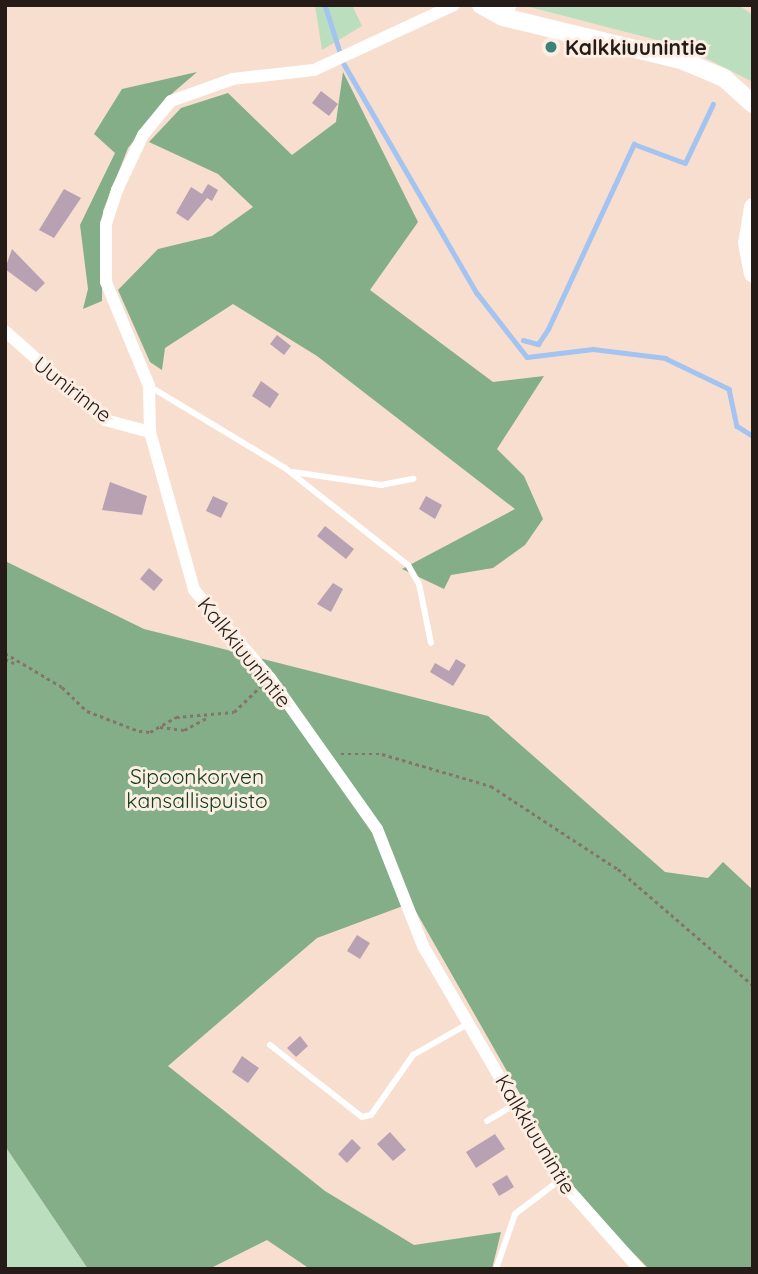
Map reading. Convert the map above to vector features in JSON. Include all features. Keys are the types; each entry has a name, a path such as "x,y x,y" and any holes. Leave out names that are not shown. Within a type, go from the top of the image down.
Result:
{"street":[{"name":"Kalkkiuunintie","path":"454,5 313,70 204,86 172,101 156,117 117,190 103,250 116,312 149,386 150,432 194,590 270,678 377,829 423,946 471,1022 560,1180 639,1269"},
{"path":"481,5 681,60 724,78 753,104"},
{"path":"753,207 747,243 753,273"},
{"name":"Uunirinne","path":"5,331 105,420 150,432"}],"lane":[{"path":"149,386 285,468 408,565 419,584 431,643"},
{"path":"285,468 380,485 413,479"},
{"path":"270,1045 362,1117 371,1115 413,1055 471,1022"},
{"path":"487,1121 516,1104"},
{"path":"496,1269 515,1214 560,1180"}],"path":[{"path":"5,653 18,664"},
{"path":"5,659 62,687 87,711 139,731 160,727 184,730 210,717"},
{"path":"160,727 176,717 210,717 234,712 270,678"},
{"path":"332,754 382,754 491,786 618,869 753,985"}],"green space":[{"path":"315,5 352,5 362,26 322,50"},
{"path":"522,5 738,5 753,15 753,82 684,47"},
{"path":"197,72 168,97 128,148 103,211 102,301 83,309 88,289 80,225 115,153 94,134 122,89"},
{"path":"343,72 418,222 370,290 493,382 544,376 497,449 524,476 543,519 525,545 493,568 451,575 444,589 402,569 515,509 317,356 233,304 165,348 162,370 150,362 118,290 158,249 212,236 253,207 218,174 149,142 181,108 228,93 292,155 336,122"},
{"name":"Sipoonkorven kansallispuisto","path":"5,561 144,629 488,716 665,872 708,878 723,862 753,890 753,1269 649,1269 580,1199 411,903 317,938 168,1066 325,1191 414,1245 501,1232 492,1269 310,1269 267,1240 209,1269 88,1269 5,1146"},
{"path":"5,1146 88,1269 5,1269"}],"building":[{"path":"321,91 338,104 329,116 312,103"},
{"path":"208,184 218,190 212,201 207,198 188,221 176,213 191,187 202,194"},
{"path":"64,189 81,198 54,238 39,230"},
{"path":"12,249 45,283 36,292 5,269"},
{"path":"277,335 291,346 284,355 270,344"},
{"path":"261,381 279,394 270,408 252,396"},
{"path":"110,482 147,496 142,515 102,510"},
{"path":"213,496 228,503 221,518 206,511"},
{"path":"426,496 442,505 435,519 419,509"},
{"path":"325,526 354,549 346,559 317,536"},
{"path":"149,568 163,580 154,591 140,579"},
{"path":"333,583 343,589 331,612 317,604"},
{"path":"456,659 466,665 453,686 430,672 435,663 449,671"},
{"path":"357,935 370,943 360,959 347,951"},
{"path":"300,1036 308,1046 296,1057 287,1048"},
{"path":"242,1056 259,1068 248,1083 232,1072"},
{"path":"390,1132 406,1150 393,1161 377,1144"},
{"path":"495,1134 505,1149 476,1168 466,1152"},
{"path":"352,1139 361,1148 347,1163 338,1154"},
{"path":"507,1175 514,1187 499,1196 492,1184"}],"waterway":[{"path":"325,5 340,52"},
{"path":"344,64 477,293 527,357 593,349 665,358 729,389 737,426 753,436"},
{"path":"523,340 538,344 548,329 634,144 685,163 713,104"}],"place":[{"name":"Kalkkiuunintie","path":"551,47"}]}
